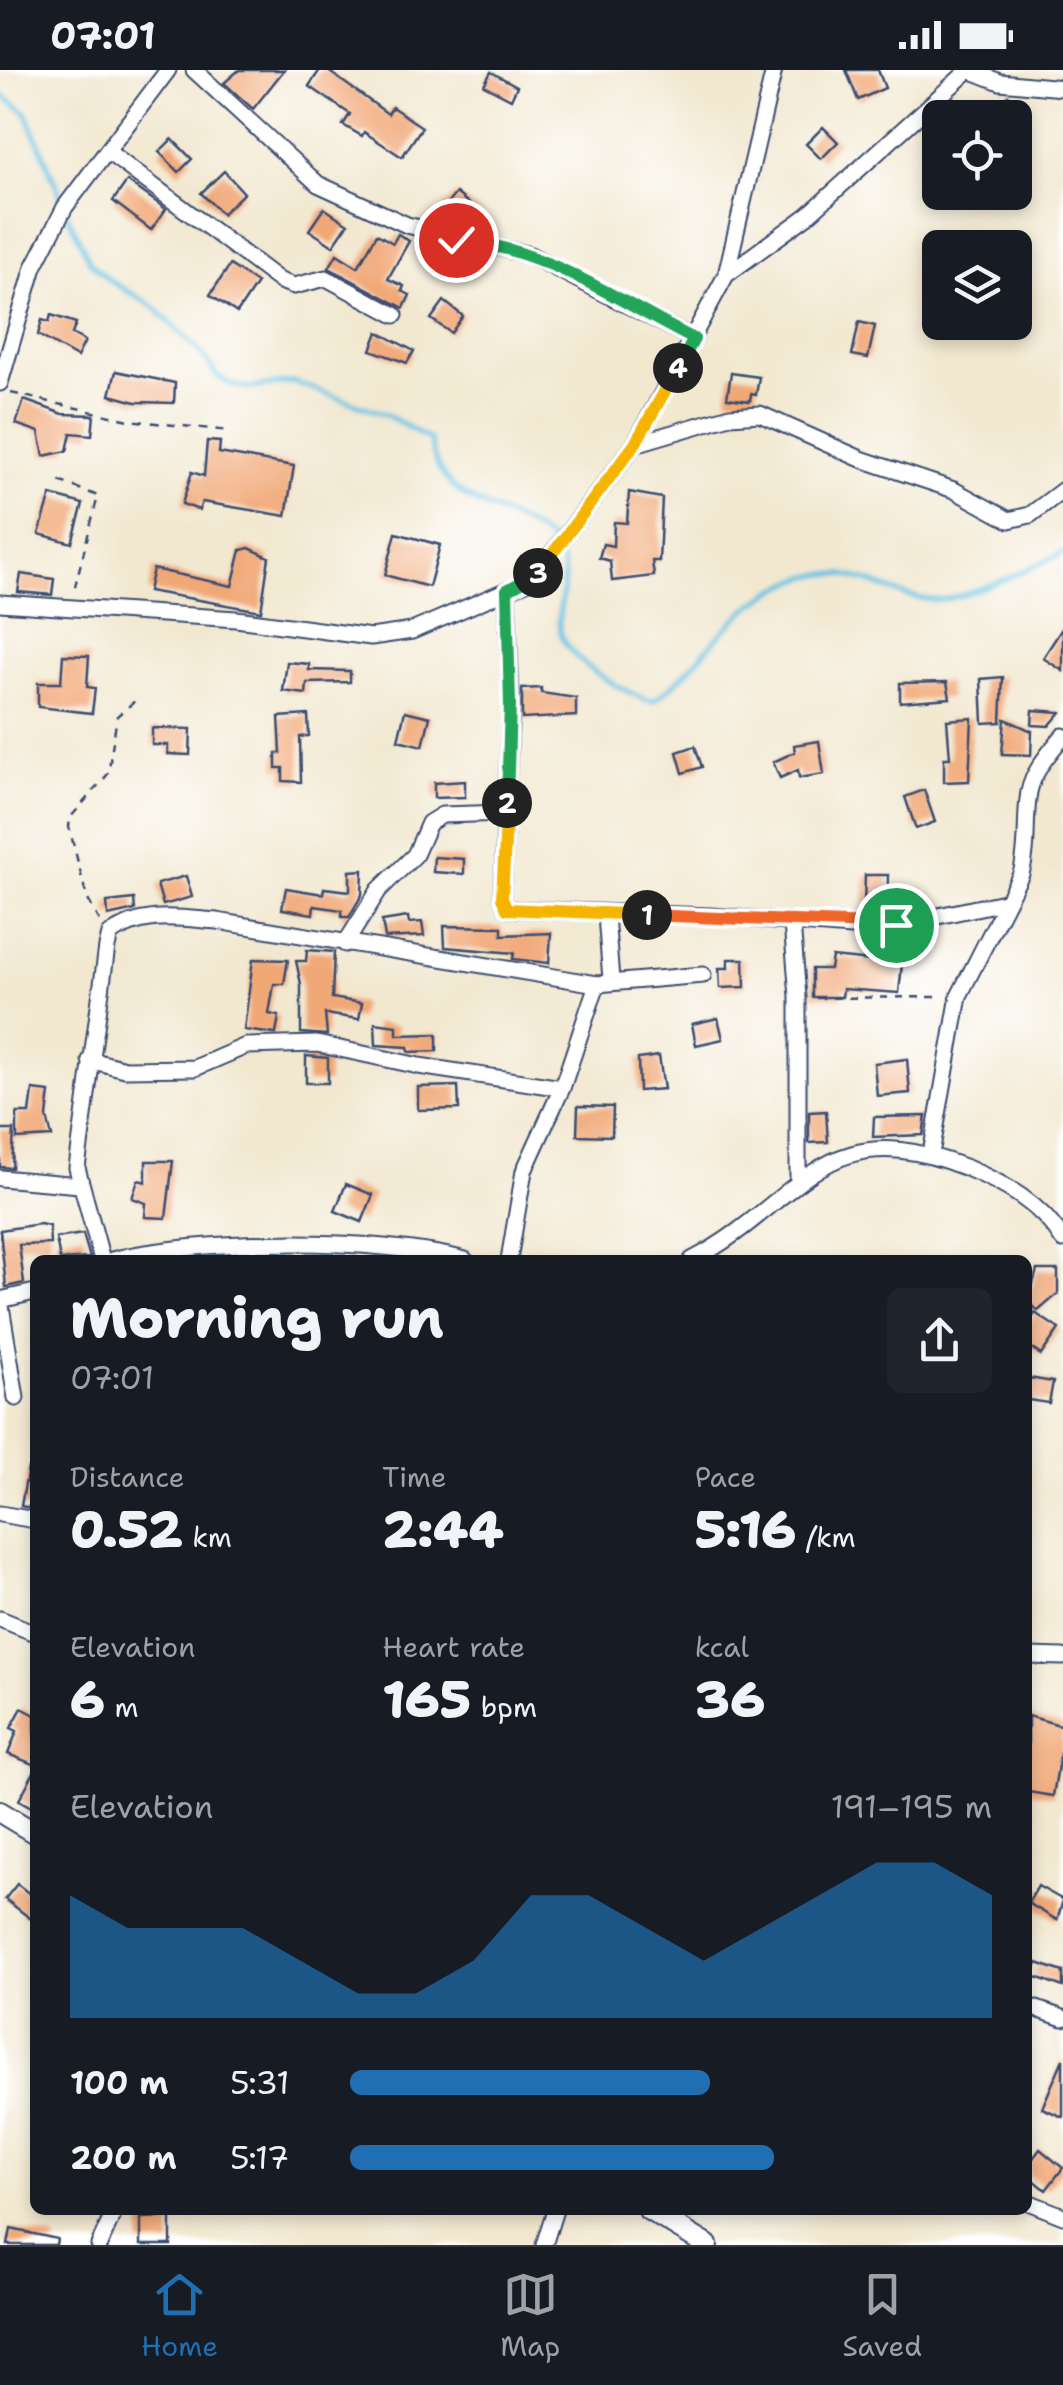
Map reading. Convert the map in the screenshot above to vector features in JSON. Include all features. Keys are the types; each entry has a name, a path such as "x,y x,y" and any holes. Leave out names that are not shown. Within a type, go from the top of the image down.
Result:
{"street":[{"path":"0,383 34,267 65,207 168,70"},
{"path":"194,70 318,184 407,225 530,255 694,339"},
{"path":"0,603 236,619 371,637 412,631 532,579 635,444 726,275 774,70"},
{"path":"726,275 806,216 969,70 1000,82 1063,88"},
{"path":"108,152 280,281 294,286 326,278 396,314"},
{"path":"635,444 730,416 760,414 862,459 954,490 1009,520 1030,516 1063,490"},
{"path":"507,590 510,704 502,898 507,909 896,925 1004,902"},
{"path":"930,1154 960,996 1027,853 1029,790 1041,764 1063,736"},
{"path":"345,944 379,890 415,855 429,824 459,813 506,813"},
{"path":"509,1255 524,1171 604,982 606,914"},
{"path":"101,1255 80,1185 78,1148 110,934 129,921 156,916 217,921 604,982 703,974"},
{"path":"792,923 798,998 798,1179"},
{"path":"90,1060 125,1069 195,1068 246,1046 317,1044 419,1066 562,1088"},
{"path":"701,1255 798,1179 855,1151 909,1149 996,1180 1036,1206 1063,1240"},
{"path":"0,1178 80,1185"},
{"path":"132,1255 250,1245 408,1250 436,1255"},
{"path":"16,1398 0,1300 30,1293"},
{"path":"0,1514 30,1519"},
{"path":"0,1619 30,1631"},
{"path":"1032,1656 1063,1658"},
{"path":"0,1812 30,1831"},
{"path":"1032,2007 1063,2018"},
{"path":"1032,2204 1063,2216"},
{"path":"99,2245 114,2215"},
{"path":"544,2245 553,2215"},
{"path":"657,2215 707,2245"}],"path":[{"path":"0,390 129,420 230,431"},
{"path":"59,481 94,493 98,502 68,610"},
{"path":"110,934 87,898 69,827 70,818 108,774 116,716 136,700"},
{"path":"798,998 960,996"}],"building":[{"path":"239,70 284,70 253,109 224,83"},
{"path":"320,70 327,70 388,114 392,107 422,127 402,157 364,132 362,136 343,125 350,114 309,86"},
{"path":"846,70 878,70 885,88 858,100"},
{"path":"491,72 517,86 511,99 484,85"},
{"path":"823,127 838,142 821,159 806,144"},
{"path":"172,139 192,159 179,172 159,152"},
{"path":"224,171 244,193 222,214 201,193"},
{"path":"127,181 166,209 151,230 113,201"},
{"path":"456,193 483,215 472,229 448,224 438,215"},
{"path":"324,208 348,224 333,246 309,230"},
{"path":"377,234 393,243 398,234 409,241 388,279 404,286 402,291 410,295 404,308 329,268 337,254 358,267"},
{"path":"230,265 257,283 237,313 210,295"},
{"path":"444,301 463,316 451,333 431,319"},
{"path":"51,315 76,323 72,334 85,341 77,357 38,335 42,320 49,322"},
{"path":"859,322 875,326 868,358 852,355"},
{"path":"378,332 414,351 407,363 371,350"},
{"path":"116,371 175,383 174,403 136,402 110,395"},
{"path":"731,373 759,377 756,395 751,394 750,401 727,398"},
{"path":"24,400 63,414 94,415 92,435 71,433 67,451 44,456 39,432 16,424"},
{"path":"207,441 220,442 219,453 294,466 286,516 202,502 199,510 182,504 192,472 204,476"},
{"path":"629,492 662,498 659,561 652,561 654,576 612,581 610,561 599,558 603,544 613,546 614,522 627,523"},
{"path":"51,495 83,504 72,543 39,534"},
{"path":"396,533 440,545 429,587 385,575"},
{"path":"249,548 269,557 261,611 148,591 153,569 232,586 241,550"},
{"path":"21,574 54,579 52,595 18,592"},
{"path":"1063,627 1063,671 1043,658"},
{"path":"63,655 89,656 87,687 95,688 92,713 38,707 38,683 61,683"},
{"path":"287,662 309,664 309,670 350,671 350,682 307,683 306,694 283,691"},
{"path":"1003,677 1001,722 983,723 981,679"},
{"path":"947,682 950,698 900,702 900,683"},
{"path":"541,688 541,693 576,698 576,716 522,719 522,689"},
{"path":"1033,710 1061,712 1049,726 1032,725"},
{"path":"405,711 430,717 423,746 398,740"},
{"path":"308,715 309,736 300,737 301,782 283,781 283,768 276,768 276,753 281,753 279,717"},
{"path":"972,718 969,781 944,782 944,758 950,758 947,720"},
{"path":"1005,719 1032,731 1031,755 1002,754"},
{"path":"152,728 191,729 190,755 168,754 168,745 152,745"},
{"path":"819,741 824,774 799,778 798,770 780,778 773,762 795,752 794,745"},
{"path":"695,746 702,767 683,773 677,752"},
{"path":"465,781 465,797 434,798 434,783"},
{"path":"924,790 935,822 916,829 905,797"},
{"path":"434,857 464,859 464,874 433,872"},
{"path":"363,870 362,895 349,917 342,917 342,910 314,906 313,914 282,909 286,888 323,894 324,888 350,891 350,871"},
{"path":"865,875 888,875 888,907 864,906"},
{"path":"186,876 192,897 163,905 157,884"},
{"path":"134,899 135,910 108,916 107,902"},
{"path":"408,917 409,923 422,922 424,936 385,938 382,921"},
{"path":"444,926 502,927 502,935 551,933 549,963 513,959 514,953 445,947"},
{"path":"307,950 334,952 332,998 362,1003 359,1019 325,1014 327,1035 301,1033 301,984 296,961 306,961"},
{"path":"832,957 902,964 899,993 843,989 842,997 812,997 812,969 830,969"},
{"path":"253,959 288,960 284,984 274,984 269,1014 279,1016 276,1034 244,1030"},
{"path":"728,959 744,959 745,987 720,988 719,968 728,968"},
{"path":"718,1018 723,1039 696,1045 692,1024"},
{"path":"375,1023 397,1026 397,1035 437,1034 437,1051 409,1052 408,1047 376,1045"},
{"path":"306,1056 328,1058 328,1083 306,1083"},
{"path":"659,1056 664,1089 639,1091 638,1059"},
{"path":"907,1059 910,1093 877,1096 874,1063"},
{"path":"458,1086 459,1109 418,1110 418,1087"},
{"path":"33,1090 50,1092 47,1117 52,1137 17,1139 17,1113 30,1113"},
{"path":"578,1106 613,1107 612,1136 577,1135"},
{"path":"826,1111 828,1142 809,1143 809,1112"},
{"path":"926,1116 923,1135 873,1137 874,1117"},
{"path":"0,1130 14,1130 12,1168 0,1167"},
{"path":"146,1161 173,1161 166,1218 145,1217 146,1203 132,1198 138,1180 146,1182"},
{"path":"346,1184 373,1195 362,1222 335,1211"},
{"path":"49,1226 50,1244 19,1245 24,1283 6,1287 0,1230"},
{"path":"83,1234 89,1255 59,1255 56,1238"},
{"path":"1037,1270 1058,1270 1058,1294 1038,1311 1032,1305"},
{"path":"1035,1313 1059,1329 1041,1355 1032,1349"},
{"path":"1032,1378 1053,1382 1049,1403 1032,1401"},
{"path":"28,1468 30,1468 30,1508 21,1506"},
{"path":"22,1708 30,1712 30,1763 8,1754 17,1731 11,1728"},
{"path":"1032,1717 1063,1726 1063,1755 1060,1754 1053,1796 1032,1793"},
{"path":"30,1779 30,1806 19,1800"},
{"path":"17,1884 30,1894 30,1918 5,1899"},
{"path":"1038,1886 1063,1900 1057,1920 1032,1905"},
{"path":"1037,1963 1063,1972 1063,1987 1033,1976"},
{"path":"1063,2059 1063,2117 1042,2108"},
{"path":"1040,2149 1063,2168 1046,2190 1032,2178 1032,2160"},
{"path":"171,2217 171,2245 141,2245 141,2218"},
{"path":"11,2229 57,2239 56,2245 8,2245"}],"waterway":[{"path":"0,94 26,112 64,204"},
{"path":"67,214 90,262 109,280 153,306 202,354 217,376 232,385 249,388 294,382 385,414 430,440 436,463 461,493 550,541"},
{"path":"561,560 564,578 559,622 564,642 599,675 653,701 749,607 792,582 832,574 914,597 945,599 998,582 1063,553"}],"route":[{"path":"456,240 492,243 530,255 694,339 635,444 576,524 532,579 507,590 510,704 502,898 507,909 514,913 711,916 850,927 896,925"}]}
